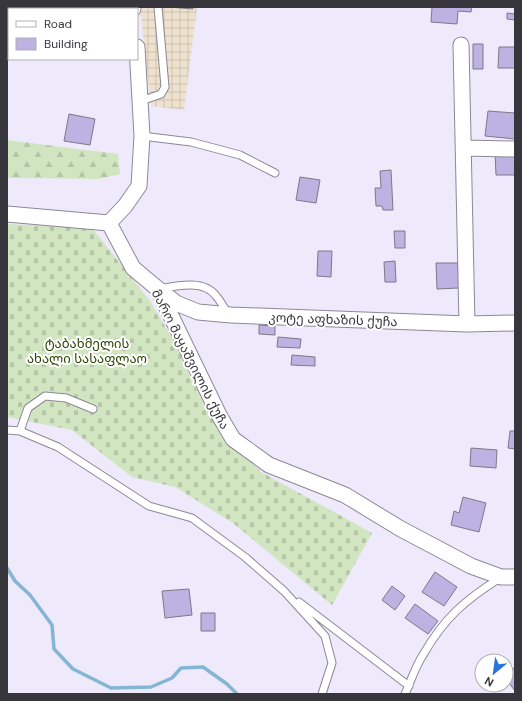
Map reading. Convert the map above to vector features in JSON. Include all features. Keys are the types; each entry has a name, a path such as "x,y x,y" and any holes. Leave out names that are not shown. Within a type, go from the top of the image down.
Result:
{"street":[{"path":"461,45 467,324"},
{"path":"7,214 109,223 125,206 138,186 142,136 138,60"},
{"path":"464,148 515,149"},
{"name":"მარო მაყაშვილის ქუჩა","path":"109,223 133,268 158,289 219,415 233,439 269,465 345,495 401,529 477,568 508,577"},
{"name":"კოტე აფხაზის ქუჩა","path":"158,289 176,303 198,312 231,315 467,324 515,323"}],"lane":[{"path":"141,100 161,94 165,87 158,7"},
{"path":"142,136 191,142 240,155 275,173"},
{"path":"158,289 182,285 203,287 216,295 231,315"},
{"path":"20,431 28,408 45,396 66,398 93,409"},
{"path":"7,430 20,431 58,447 149,506 192,518 201,523 284,591 409,686"},
{"path":"405,694 422,656 448,617 473,594 508,577"},
{"path":"284,591 325,636 332,663 322,694"}],"shaded area":[{"path":"140,7 197,7 184,110 151,106"}],"green space":[{"path":"7,140 118,154 120,174 99,179 7,178"},
{"name":"ტაბახმელის ახალი სასაფლაო","path":"7,224 92,228 150,301 178,348 186,368 208,412 218,426 261,472 372,533 332,605 233,523 175,487 132,477 72,430 7,417"}],"building":[{"path":"169,7 193,7 193,9"},
{"path":"432,7 472,7 471,12 458,11 457,24 431,22"},
{"path":"507,13 515,14 515,20 507,19"},
{"path":"473,44 483,44 483,69 473,69"},
{"path":"499,47 515,47 515,68 498,68"},
{"path":"488,111 515,113 515,139 485,136"},
{"path":"69,114 95,119 90,145 64,141"},
{"path":"495,152 515,152 515,175 496,175"},
{"path":"391,170 393,210 383,210 382,206 376,206 375,188 381,188 380,171"},
{"path":"300,177 320,180 316,203 296,200"},
{"path":"394,231 405,231 405,248 395,248"},
{"path":"318,251 332,251 331,277 317,276"},
{"path":"395,261 396,282 385,282 384,262"},
{"path":"436,263 458,263 459,288 437,289"},
{"path":"259,325 275,326 275,335 259,334"},
{"path":"278,337 301,339 300,348 277,347"},
{"path":"292,355 315,357 315,366 291,365"},
{"path":"510,431 515,431 515,449 508,448"},
{"path":"471,448 497,450 496,468 470,466"},
{"path":"463,497 486,503 479,532 451,525 454,511 459,513"},
{"path":"435,572 457,587 444,606 422,592"},
{"path":"392,586 405,596 395,610 382,600"},
{"path":"189,589 192,615 165,618 162,591"},
{"path":"415,604 438,621 428,634 405,618"},
{"path":"201,613 215,613 215,631 201,631"},
{"path":"515,667 515,691 514,690"}],"waterway":[{"path":"7,568 15,581 30,595 52,625 54,649 73,669 111,688 151,687 172,678 181,668 203,667 227,684 237,694"}]}
